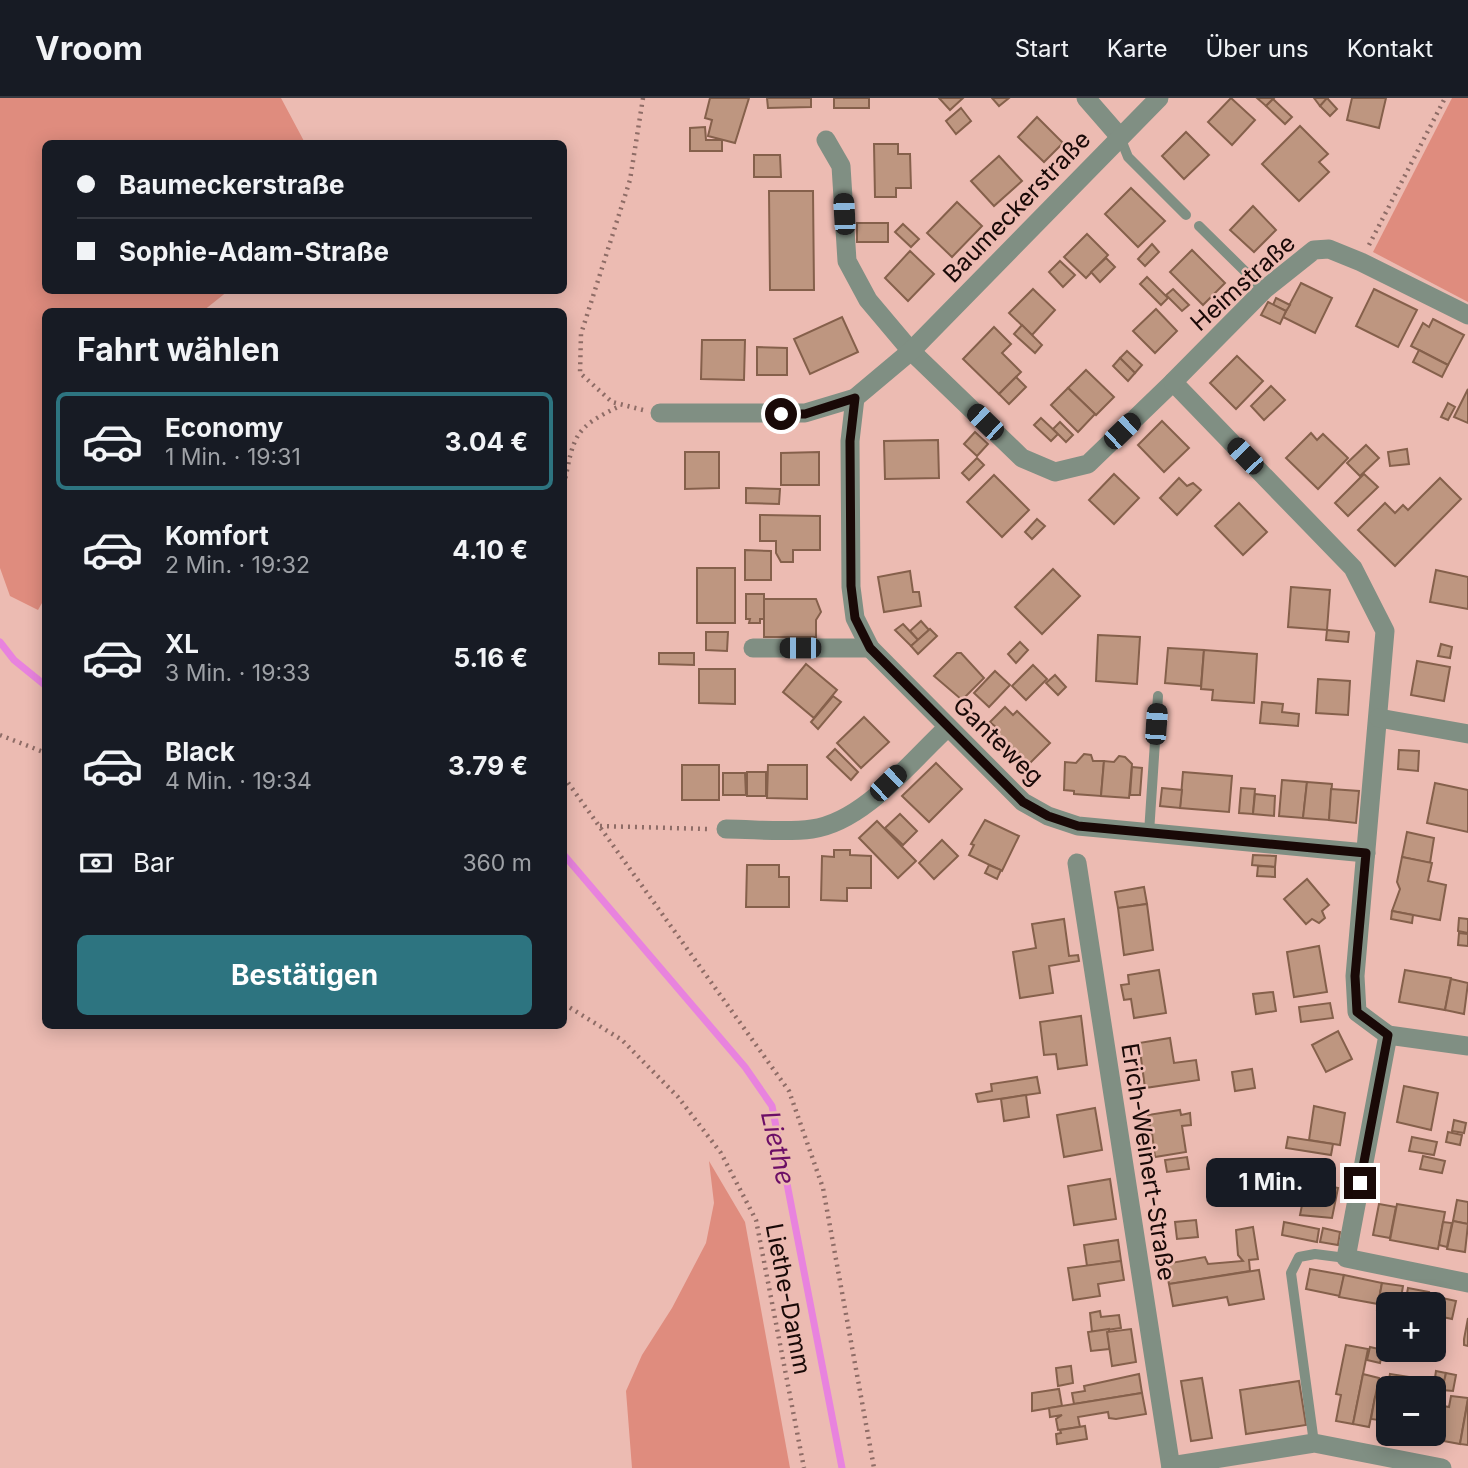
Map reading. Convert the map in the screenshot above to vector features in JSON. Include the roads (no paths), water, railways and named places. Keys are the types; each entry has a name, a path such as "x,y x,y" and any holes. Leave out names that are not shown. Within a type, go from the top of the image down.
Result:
{"street":[{"path":"1086,98 1121,137"},
{"name":"Baumeckerstraße","path":"660,414 805,414 855,398 911,351 1159,98"},
{"path":"826,140 842,166 847,261 868,300 911,351"},
{"name":"Heimstraße","path":"911,351 1022,458 1055,472 1088,464 1264,290 1314,250 1329,249 1361,262 1468,315"},
{"path":"1173,382 1353,568 1385,631 1355,976 1357,1012 1388,1035 1468,1046"},
{"name":"Ganteweg","path":"855,398 850,441 851,586 855,618 870,648 1023,802 1048,816 1078,826 1366,853"},
{"path":"753,648 870,648"},
{"path":"1379,718 1468,734"},
{"path":"726,830 813,829 844,819 869,802 948,727"},
{"name":"Erich-Weinert-Straße","path":"1077,863 1171,1467"},
{"path":"1388,1035 1346,1258 1468,1283"},
{"path":"1171,1467 1314,1443 1442,1468"}],"lane":[{"path":"1121,137 1128,157 1186,215"},
{"path":"1199,226 1264,290"},
{"path":"1149,833 1158,696"},
{"path":"1314,1443 1291,1273 1299,1257 1315,1254 1346,1258"}],"waterway":[{"name":"Liethe","path":"0,642 14,660 42,683"},
{"name":"Liethe","path":"567,859 745,1067 772,1106 842,1468"}]}
